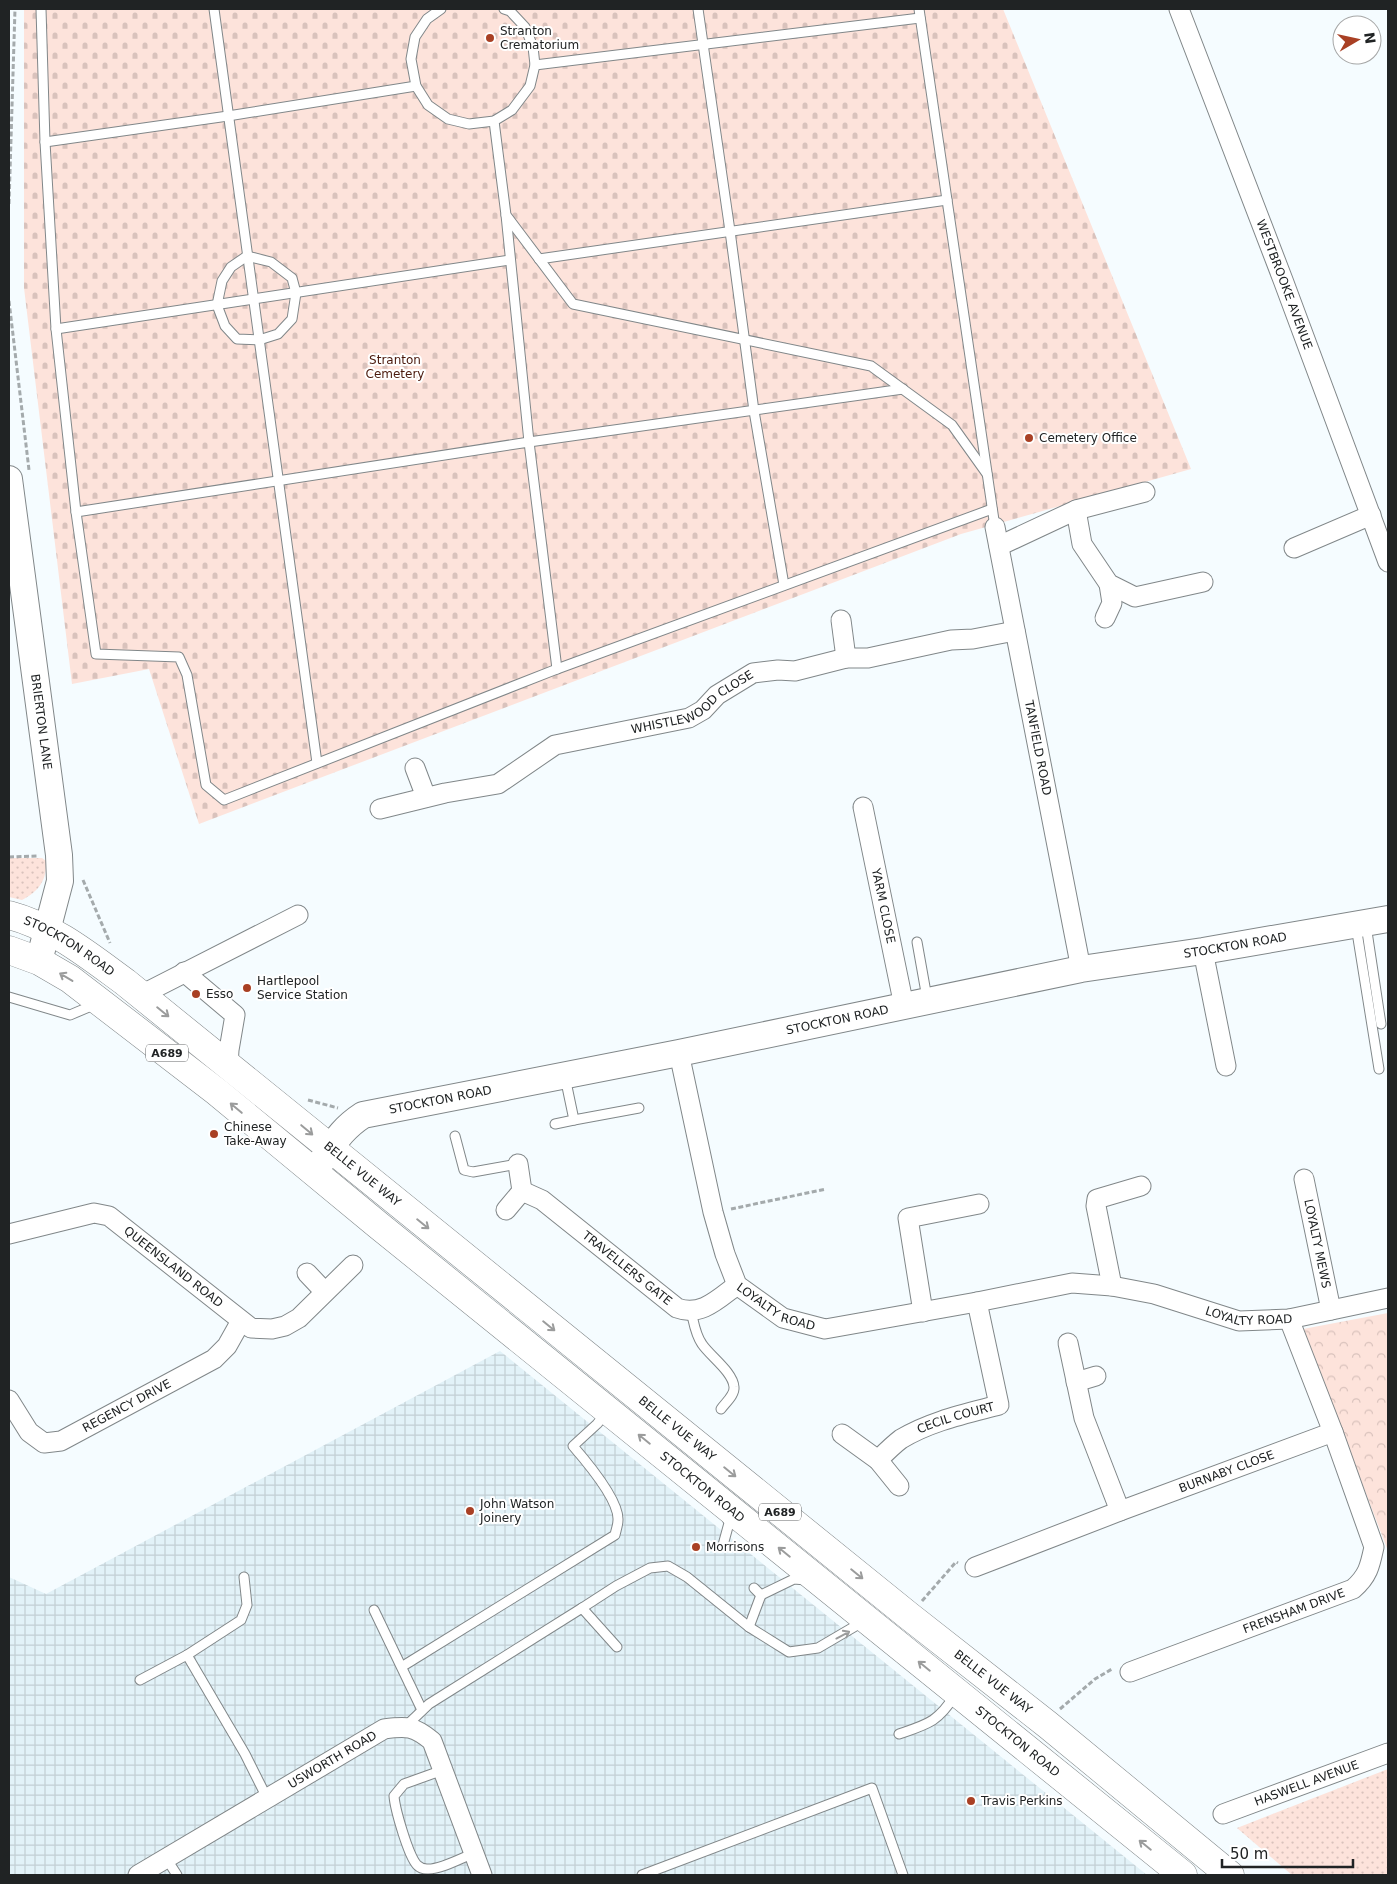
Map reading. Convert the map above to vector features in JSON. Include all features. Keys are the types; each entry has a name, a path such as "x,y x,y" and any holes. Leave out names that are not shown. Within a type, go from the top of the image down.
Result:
{"highway":[{"name":"STOCKTON ROAD","path":"9,914 48,930 78,947 133,988"},
{"name":"STOCKTON ROAD","path":"9,950 39,961 70,979 217,1092 314,1173 1183,1875"},
{"name":"BELLE VUE WAY","path":"133,988 330,1150 909,1616 1048,1725 1230,1875"}],"street":[{"name":"WESTBROOKE AVENUE","path":"1179,9 1388,562"},
{"name":"BRIERTON LANE","path":"9,480 59,855 60,881 39,961"},
{"path":"999,546 1076,510 1145,492"},
{"path":"1076,510 1082,544 1109,584 1112,603 1105,618"},
{"path":"1294,548 1371,515"},
{"name":"TANFIELD ROAD","path":"994,518 1081,969"},
{"path":"1109,584 1135,597 1203,582"},
{"path":"842,620 846,658"},
{"name":"WHISTLEWOOD CLOSE","path":"380,809 445,792 498,784 555,745 689,718 704,710 717,695 753,673 802,670 846,658 868,658 951,640 973,639 1015,631"},
{"path":"415,768 426,797"},
{"name":"YARM CLOSE","path":"863,808 915,1004"},
{"path":"133,988 184,972 298,915"},
{"name":"STOCKTON ROAD","path":"314,1173 339,1135 349,1124 363,1115 679,1053 1081,969 1203,951 1370,921"},
{"path":"1203,951 1226,1066"},
{"path":"184,972 235,1015 228,1065"},
{"name":"LOYALTY ROAD","path":"679,1053 713,1212 725,1254 737,1286 783,1318 825,1329 978,1302 1072,1282 1112,1286 1154,1294 1239,1321 1289,1319 1388,1298"},
{"path":"506,1210 522,1191 518,1164"},
{"name":"LOYALTY MEWS","path":"1304,1179 1331,1310"},
{"path":"1112,1286 1096,1206 1097,1199 1141,1186"},
{"name":"TRAVELLERS GATE","path":"522,1191 542,1200 677,1308 691,1311"},
{"path":"923,1312 908,1218 979,1204"},
{"name":"QUEENSLAND ROAD","path":"9,1234 94,1213 109,1216 251,1328 272,1329 285,1326 298,1318 352,1265"},
{"path":"306,1273 324,1291"},
{"path":"691,1311 706,1307 737,1286"},
{"name":"CECIL COURT","path":"878,1460 899,1440 926,1426 951,1417 999,1405 978,1302"},
{"name":"FRENSHAM DRIVE","path":"1130,1672 1353,1589 1364,1579 1374,1547 1333,1432 1289,1319"},
{"name":"REGENCY DRIVE","path":"9,1400 29,1432 44,1443 61,1441 214,1358 227,1346 241,1321"},
{"path":"1068,1343 1084,1418 1120,1511"},
{"path":"1076,1382 1096,1376"},
{"name":"BURNABY CLOSE","path":"975,1567 1333,1432"},
{"path":"842,1434 878,1460 899,1486"},
{"path":"406,1726 420,1731 432,1741 482,1875"},
{"name":"USWORTH ROAD","path":"138,1875 384,1729 406,1726"},
{"name":"HASWELL AVENUE","path":"1223,1814 1388,1753"}],"lane":[{"path":"41,9 44,142 56,328 76,512 96,654 179,658 187,676 206,786 224,800 557,668 784,585 994,518 986,474 920,13 703,44 535,64"},
{"path":"214,9 317,764"},
{"path":"441,9 427,19 415,37 411,59 416,86 428,105 448,119 469,124 494,121 512,110 530,86 535,64 533,47 525,27 510,11 504,9"},
{"path":"698,9 754,411 784,585"},
{"path":"44,142 228,116 416,86"},
{"path":"494,121 506,215 529,442 557,668"},
{"path":"539,259 947,200"},
{"path":"506,215 572,304 871,366 952,425 986,474"},
{"path":"247,256 272,262 292,278 296,293 292,319 278,334 259,340 237,339 225,326 217,305 222,281 231,267 247,256"},
{"path":"56,328 510,260"},
{"path":"76,512 529,442 903,389"},
{"path":"1370,921 1381,1024"},
{"path":"1370,921 1379,1069"},
{"path":"915,1004 917,942"},
{"path":"9,997 70,1015 100,1002"},
{"path":"564,1075 574,1120"},
{"path":"555,1124 639,1108"},
{"path":"455,1136 464,1170 473,1172 518,1164"},
{"path":"691,1311 697,1336 701,1344 727,1373 735,1386 734,1393 721,1409"},
{"path":"403,1666 615,1535 618,1518 614,1503 573,1446 597,1424 608,1410"},
{"path":"720,1500 728,1523 723,1545"},
{"path":"406,1726 429,1704 616,1586 650,1568 668,1566 687,1576 749,1627 789,1652 818,1648 867,1620"},
{"path":"140,1680 187,1655 241,1620 246,1605 244,1577"},
{"path":"749,1627 761,1595 794,1579 818,1581"},
{"path":"754,1588 761,1595"},
{"path":"582,1608 617,1647"},
{"path":"374,1610 403,1666 422,1710"},
{"path":"187,1655 245,1754 267,1798"},
{"path":"899,1734 927,1724 939,1717 957,1692"},
{"path":"443,1770 404,1784 394,1796 395,1805 412,1858 418,1866 426,1869 435,1868 474,1853"},
{"path":"642,1875 872,1788 903,1875"},
{"path":"166,1858 177,1875"}],"path":[{"path":"9,204 14,9"},
{"path":"9,857 59,855"},
{"path":"713,1212 826,1189"},
{"path":"909,1616 956,1562 975,1567"},
{"path":"1048,1725 1056,1712 1094,1679 1116,1667 1130,1672"}],"shaded area":[{"path":"500,1351 1147,1875 9,1875 9,1577 46,1594"}],"green space":[{"name":"Stranton Cemetery","path":"24,9 1003,9 1191,469 961,534 199,824 149,669 72,684 24,288"},
{"path":"9,858 42,858 46,861 45,874 41,884 33,893 22,900 9,897"},
{"path":"1388,1313 1388,1551 1303,1329"},
{"path":"1388,1769 1388,1875 1292,1875 1237,1828"}],"place":[{"name":"Stranton Crematorium","path":"490,38"},
{"name":"Cemetery Office","path":"1029,438"},
{"name":"Hartlepool Service Station","path":"247,988"},
{"name":"Esso","path":"196,994"},
{"name":"Chinese Take-Away","path":"214,1134"},
{"name":"John Watson Joinery","path":"470,1511"},
{"name":"Morrisons","path":"696,1547"},
{"name":"Travis Perkins","path":"971,1801"}]}
